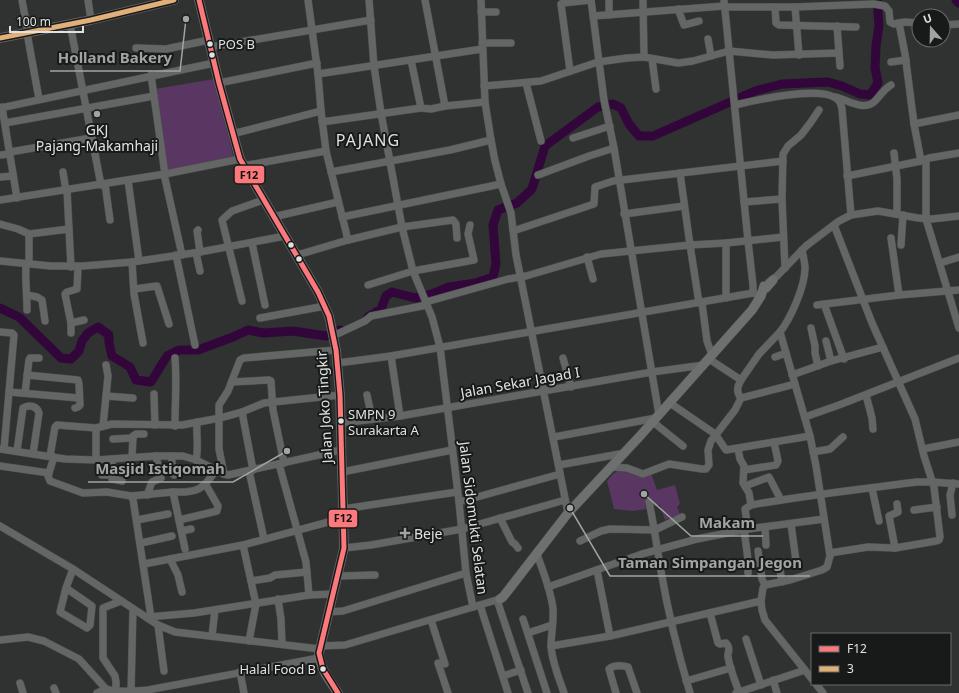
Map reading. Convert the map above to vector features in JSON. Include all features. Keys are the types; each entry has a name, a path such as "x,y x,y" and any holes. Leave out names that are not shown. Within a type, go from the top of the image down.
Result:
{"main road":[{"path":"0,38 91,20 155,2 174,0"},
{"name":"Jalan Joko Tingkir","path":"199,0 219,84 241,163 297,255 325,306 331,324 336,350 340,395 344,548 320,651"},
{"path":"499,600 503,597 568,513 625,453 752,310 760,291 766,288 773,280"},
{"path":"320,651 324,673 338,693"}],"street":[{"path":"22,0 39,99"},
{"path":"88,0 91,20"},
{"path":"308,0 317,63 326,151 348,240"},
{"name":"Jalan Sidomukti Selatan","path":"371,0 374,66 402,227 413,271 426,302 440,347 466,573 508,693"},
{"path":"425,0 445,106"},
{"path":"481,0 485,102 491,140 501,184 511,213 520,277 554,437 568,513"},
{"path":"570,71 560,4 591,0 604,100 614,148 618,180 660,412 683,446"},
{"path":"644,0 644,57"},
{"path":"609,1 609,15"},
{"path":"593,16 724,4 775,8 826,3 883,5 886,6 889,11 890,22 894,24 911,22"},
{"path":"724,4 753,285 760,291"},
{"path":"795,7 799,55"},
{"path":"775,8 778,24 856,27"},
{"path":"678,9 684,25 699,21"},
{"path":"481,12 496,12"},
{"path":"136,48 166,48 210,44 371,20"},
{"path":"899,23 906,60 914,124 923,161 926,219 959,328"},
{"path":"70,24 82,90 110,220"},
{"path":"837,26 840,66"},
{"path":"708,39 711,56"},
{"path":"318,74 436,56 482,46 511,43"},
{"path":"484,86 541,81 598,62 644,57 678,63 693,61 729,51 760,55 839,53"},
{"path":"652,59 656,89"},
{"path":"411,60 421,108"},
{"path":"891,62 906,60"},
{"path":"17,198 10,153 3,133 5,123 1,107 214,63"},
{"path":"219,84 317,63"},
{"path":"151,75 165,174 195,345"},
{"path":"526,83 541,141"},
{"path":"735,104 788,95 828,96 861,106 868,106 874,102 885,88 891,85"},
{"path":"5,123 154,96"},
{"path":"828,96 839,101 842,109 851,215"},
{"path":"322,122 421,108 431,109 485,102"},
{"path":"785,268 782,156 784,150 804,131 819,110"},
{"path":"232,134 321,111"},
{"path":"914,124 959,115"},
{"path":"573,138 610,126"},
{"path":"0,155 92,138"},
{"path":"331,172 450,150 491,140"},
{"path":"538,175 614,148"},
{"path":"0,200 326,151"},
{"path":"894,153 900,215 901,244"},
{"path":"847,176 959,153"},
{"path":"513,231 594,204 595,187 618,180 783,161"},
{"path":"63,172 77,289 65,294 71,323 71,332"},
{"path":"680,173 690,245 707,341 708,360 741,380"},
{"path":"0,177 13,176"},
{"path":"128,180 135,261 134,289 143,343"},
{"path":"342,217 501,184"},
{"path":"744,202 782,199"},
{"path":"242,302 222,219 232,211 263,200"},
{"path":"273,217 338,202"},
{"path":"624,214 684,206"},
{"path":"773,280 802,250 834,225 851,215 878,210 926,219 942,219 959,216"},
{"path":"297,255 348,240 402,227 453,220 456,224 457,238"},
{"path":"0,224 30,234 69,231"},
{"path":"368,285 413,271 474,260 468,234 470,225"},
{"path":"830,553 868,546 896,548 939,540 940,537 937,507 918,426 863,300 834,225"},
{"path":"198,230 196,232 196,236 200,271"},
{"path":"26,310 27,289 25,283 30,234"},
{"path":"0,261 74,267 135,261 229,248 285,236"},
{"path":"333,336 365,321 371,316 520,277 587,257 608,253 783,237"},
{"path":"891,238 899,295"},
{"path":"252,243 266,305"},
{"path":"726,243 726,298"},
{"path":"749,403 738,394 737,389 741,380 759,354 780,332 791,316 804,274 805,263 802,250"},
{"path":"587,257 593,279"},
{"path":"940,264 959,257"},
{"path":"753,285 760,291"},
{"path":"134,289 157,286 169,324"},
{"path":"844,359 820,305 899,295 959,290"},
{"path":"338,363 391,356 701,303 760,291"},
{"path":"27,295 37,297 42,300 45,320"},
{"path":"260,318 325,306"},
{"path":"71,323 84,320"},
{"path":"811,328 818,366"},
{"path":"0,332 12,333 14,335 2,449 65,459 96,460 156,456 183,456 196,460 224,474 233,474 282,464 341,450"},
{"path":"765,585 782,582 825,569 828,564 830,553 810,436 780,332"},
{"path":"826,341 831,361"},
{"path":"792,375 831,361 844,359 883,347"},
{"path":"224,474 219,449 220,403 228,393 239,362 244,358 336,350"},
{"path":"775,357 786,353"},
{"path":"391,356 400,416"},
{"path":"25,393 29,359 39,358"},
{"path":"175,358 177,385 174,398 175,426"},
{"path":"562,358 571,387"},
{"path":"805,417 866,395 959,358"},
{"name":"Jalan Sekar Jagad I","path":"341,424 400,416 512,396 544,392 708,360"},
{"path":"96,460 106,396 108,376 106,365"},
{"path":"27,375 77,380 79,382 79,407 75,408"},
{"path":"232,382 271,380 282,464 306,562 309,595"},
{"path":"612,467 627,468 643,474 669,464 705,469 709,466 708,446 715,434 735,410 742,398 795,384"},
{"path":"9,392 79,398"},
{"path":"154,394 155,425"},
{"path":"216,470 206,485 200,489 131,496 108,492 80,492 51,482 48,478 56,426 100,427 112,424 175,426 220,418 242,412 260,404 340,395"},
{"path":"367,395 372,419"},
{"path":"866,395 872,418 873,429"},
{"path":"106,396 133,398"},
{"path":"17,451 23,408 26,406 34,406 39,413 33,454"},
{"path":"242,412 264,539"},
{"path":"554,437 660,412 715,434 724,450 738,449 810,436"},
{"path":"196,460 198,451 196,434 197,422"},
{"path":"113,439 133,438 134,435 144,434"},
{"path":"813,452 830,449 843,437"},
{"path":"132,458 133,438"},
{"path":"744,470 776,466 778,462 774,442"},
{"path":"923,449 959,442"},
{"path":"738,449 744,470 743,482 749,493 751,505"},
{"path":"342,472 452,450"},
{"path":"559,465 625,453"},
{"path":"147,495 152,482 161,478 156,456"},
{"path":"171,456 174,475"},
{"path":"112,459 113,480 122,481"},
{"path":"0,466 49,473"},
{"path":"459,502 560,474"},
{"path":"102,475 112,475"},
{"path":"745,486 769,477 780,500"},
{"path":"748,572 745,509 751,505 797,497 932,482 956,484 950,495 952,515"},
{"path":"179,520 217,510 218,506 206,485"},
{"path":"872,488 879,520"},
{"path":"173,492 185,549"},
{"path":"144,564 264,539 297,530 343,514 457,492"},
{"path":"131,496 133,499 141,543 149,617"},
{"path":"344,548 371,545 462,529 566,502 576,506"},
{"path":"649,502 672,621 690,693"},
{"path":"896,548 889,516 890,514 898,512 897,504"},
{"path":"914,510 937,507"},
{"path":"137,520 168,514"},
{"path":"580,541 590,535 610,529 655,530 682,517"},
{"path":"500,518 512,542 518,548"},
{"path":"548,587 657,549 704,537 746,529 824,520"},
{"path":"791,524 796,561"},
{"path":"0,526 73,569 120,601 149,617 158,625 174,632 282,644 320,651"},
{"path":"765,527 766,545"},
{"path":"182,531 191,529"},
{"path":"141,543 172,536"},
{"path":"243,544 256,604 249,641"},
{"path":"758,551 762,579 765,585"},
{"path":"536,554 548,587 553,610 551,646 553,659 564,693"},
{"path":"170,559 178,575 182,592"},
{"path":"779,564 782,582"},
{"path":"66,588 92,606 93,608 89,627 87,628 60,612 66,588 73,569"},
{"path":"596,570 610,636"},
{"path":"251,580 270,578 275,575 307,572"},
{"path":"328,612 343,611 466,573"},
{"path":"338,576 375,575"},
{"path":"765,585 763,588 761,601 767,623 811,677"},
{"path":"149,617 215,610 309,595 333,594"},
{"path":"278,600 281,619 282,644"},
{"path":"97,693 115,691 148,691 240,672 345,645 499,600 528,693"},
{"path":"115,691 115,676 103,658 103,608 120,601"},
{"path":"551,646 610,636 761,601"},
{"path":"131,692 133,609"},
{"path":"212,636 215,610"},
{"path":"710,613 718,643 726,643 730,650 728,656 737,693 805,670"},
{"path":"523,619 547,693"},
{"path":"431,620 448,693"},
{"path":"158,625 164,671"},
{"path":"528,633 552,625"},
{"path":"0,640 28,637 44,641 79,659 115,691"},
{"path":"746,639 761,685"},
{"path":"616,693 609,669 611,667 622,666 628,667 637,693"},
{"path":"686,681 731,668"},
{"path":"503,676 521,670"},
{"path":"240,672 244,693"},
{"path":"773,680 777,693"},
{"path":"20,682 23,693"},
{"path":"817,685 823,693"}],"shaded area":[{"path":"214,79 234,159 166,172 155,89"},
{"path":"618,471 651,473 657,490 675,485 680,504 677,507 680,514 665,520 660,505 654,506 650,499 645,503 646,509 632,511 614,509 607,481"}],"waterway":[{"path":"368,317 381,309 386,296 392,292 415,298 432,294 449,287 476,283 493,277 496,264 493,225 498,210 517,203 532,189 545,146 598,107 613,104 621,108 629,124 639,136 653,136 755,91 782,84 828,82 860,94 870,95 878,83 875,68 879,25 877,0"},
{"path":"956,0 959,3"},
{"path":"0,308 19,317 61,358 71,359 79,351 82,341 88,333 98,327 109,335 112,356 130,367 136,380 151,382 167,356 179,350 198,350 248,330 263,333 293,331 326,336 340,330"}],"transit line":[{"name":"3","path":"0,38 91,20 174,0"},
{"name":"F12","path":"199,0 219,83 240,159 318,292 329,316 336,350 340,395 344,548 319,653 323,669 338,693"}],"place":[{"name":"Holland Bakery","path":"186,19"},
{"name":"POS B","path":"210,44"},
{"name":"GKJ Pajang-Makamhaji","path":"97,114"},
{"name":"SMPN 9 Surakarta A","path":"341,421"},
{"name":"Masjid Istiqomah","path":"287,451"},
{"name":"Makam","path":"644,494"},
{"name":"Taman Simpangan Jegon","path":"570,508"},
{"name":"Beje","path":"405,533"},
{"name":"Halal Food B","path":"323,669"}],"district":[{"name":"PAJANG","path":"368,140"}]}
